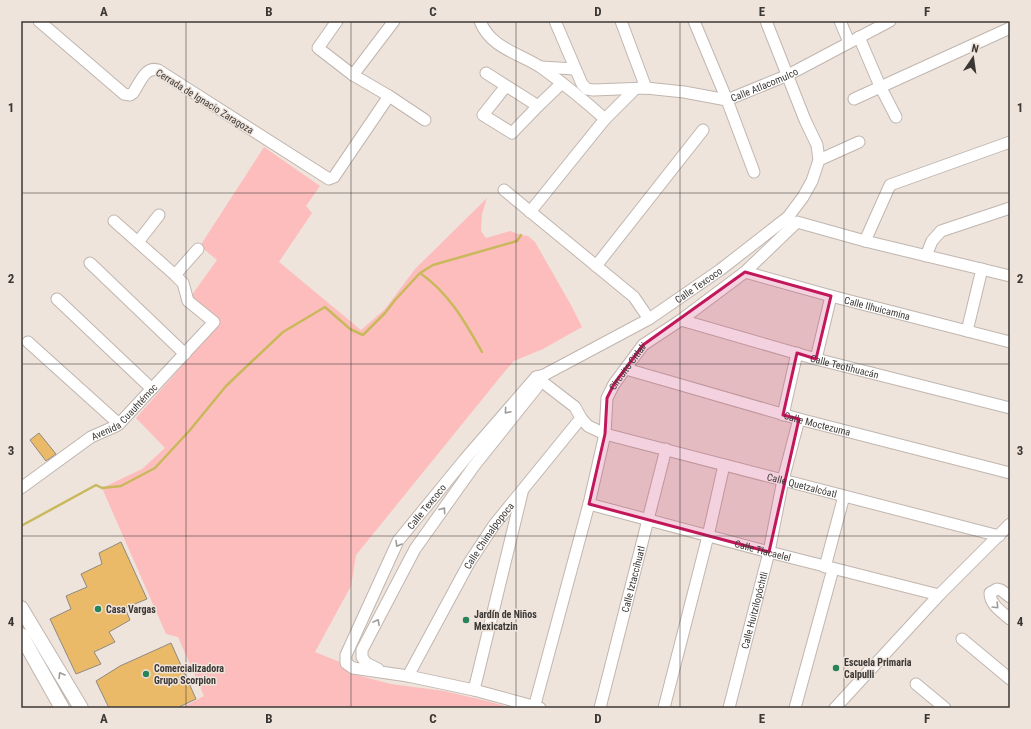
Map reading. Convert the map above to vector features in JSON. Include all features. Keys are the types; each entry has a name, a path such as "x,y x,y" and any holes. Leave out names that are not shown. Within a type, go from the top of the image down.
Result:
{"main road":[{"path":"21,608 81,708"},
{"path":"21,635 62,708"}],"street":[{"name":"Cerrada de Ignacio Zaragoza","path":"39,21 124,94 130,95 133,93 148,70 153,68 158,70 326,178 332,179 334,177 389,96"},
{"path":"337,21 318,48 353,75 389,96 425,120"},
{"path":"353,75 394,21"},
{"path":"480,21 490,37 501,46 540,67 562,83 605,119"},
{"path":"540,67 575,69 555,21"},
{"path":"530,212 605,119 640,88 621,21"},
{"path":"694,21 727,100 754,172"},
{"path":"766,21 805,120 817,146 819,160 859,142"},
{"path":"840,21 849,42"},
{"name":"Calle Atlacomulco","path":"575,69 586,89 640,88 684,92 727,100 788,75 886,22"},
{"path":"854,99 1010,28"},
{"path":"859,36 880,86 896,117"},
{"path":"486,73 538,106"},
{"path":"506,86 483,115 512,134 562,83"},
{"path":"596,266 704,130"},
{"path":"865,241 890,185 1010,142"},
{"name":"Calle Texcoco","path":"387,674 352,668 346,663 346,654 398,541 465,459 541,378 649,319 720,270 788,217 803,197 812,181 819,160"},
{"path":"504,190 634,297 649,319"},
{"path":"926,256 932,241 941,231 1010,208"},
{"path":"138,242 159,215"},
{"path":"114,221 175,275 198,249"},
{"name":"Circuito Citlali","path":"536,708 605,434 607,398 614,384 643,345 681,320 745,272 797,222 865,241 1010,276"},
{"path":"90,262 185,354"},
{"path":"967,331 982,269"},
{"name":"Calle Ilhuicamina","path":"745,272 831,296 1010,342"},
{"name":"Avenida Cuauhtémoc","path":"21,488 91,438 119,424 214,322 188,301 183,283 175,275"},
{"path":"816,359 831,296"},
{"path":"57,299 152,389"},
{"name":"Calle Teotihuacán","path":"681,320 816,359 1010,408"},
{"path":"28,342 119,424"},
{"path":"783,415 797,353"},
{"name":"Calle Moctezuma","path":"626,369 783,415 1010,473"},
{"path":"541,378 575,407 581,418"},
{"name":"Calle Texcoco","path":"387,674 366,663 362,657 362,650 415,549 474,466 541,378"},
{"name":"Calle Quetzalcóatl","path":"581,418 588,426 605,434 999,536"},
{"name":"Calle Chimalpopoca","path":"408,676 469,563 494,525 581,418"},
{"name":"Calle Huitzilopóchtli","path":"729,708 769,552 783,480 799,419"},
{"name":"Calle Iztaccíhuatl","path":"600,708 666,449"},
{"path":"664,708 708,536 724,465"},
{"path":"474,690 523,488"},
{"path":"795,708 829,568 844,496"},
{"name":"Calle Tlacaelel","path":"588,504 829,568 939,595"},
{"path":"835,708 939,595 1010,524"},
{"path":"1010,597 997,588 990,593 992,603 1010,619"},
{"path":"962,639 1010,679"},
{"path":"387,674 408,676 474,690 536,708"},
{"path":"916,684 945,708"}],"highlighted area":[{"path":"745,272 831,296 816,359 797,353 783,415 799,419 769,552 589,504 605,434 607,398 614,384 643,345"}],"shaded area":[{"path":"264,147 320,186 306,206 312,213 279,262 361,330 385,309 415,269 487,198 482,214 481,231 486,238 510,231 528,236 535,242 582,327 543,349 514,361 506,370 356,555 351,586 315,652 340,662 349,673 391,684 444,691 512,708 181,708 204,696 178,637 166,634 102,488 142,469 165,448 136,418 220,323 189,299 217,260 200,246"}],"building":[{"path":"39,433 56,454 46,461 30,440"},
{"name":"Casa Vargas","path":"121,542 147,599 125,608 130,620 109,632 115,642 94,652 101,664 76,674 50,619 71,609 66,596 87,587 81,574 102,564 99,553"},
{"name":"Comercializadora Grupo Scorpion","path":"171,643 196,699 177,708 109,708 96,681 120,666"}],"waterway":[{"path":"21,526 96,485 102,488 121,486 155,468 190,430 226,386 283,332 325,307 350,329 363,335 385,313 420,273 433,265 517,241 521,235"},
{"path":"420,273 440,290 456,309 482,352"}],"place":[{"name":"Casa Vargas","path":"98,609"},
{"name":"Jardín de Niños Mexicatzin","path":"466,620"},
{"name":"Escuela Primaria Calpulli","path":"836,668"},
{"name":"Comercializadora Grupo Scorpion","path":"146,674"}]}
